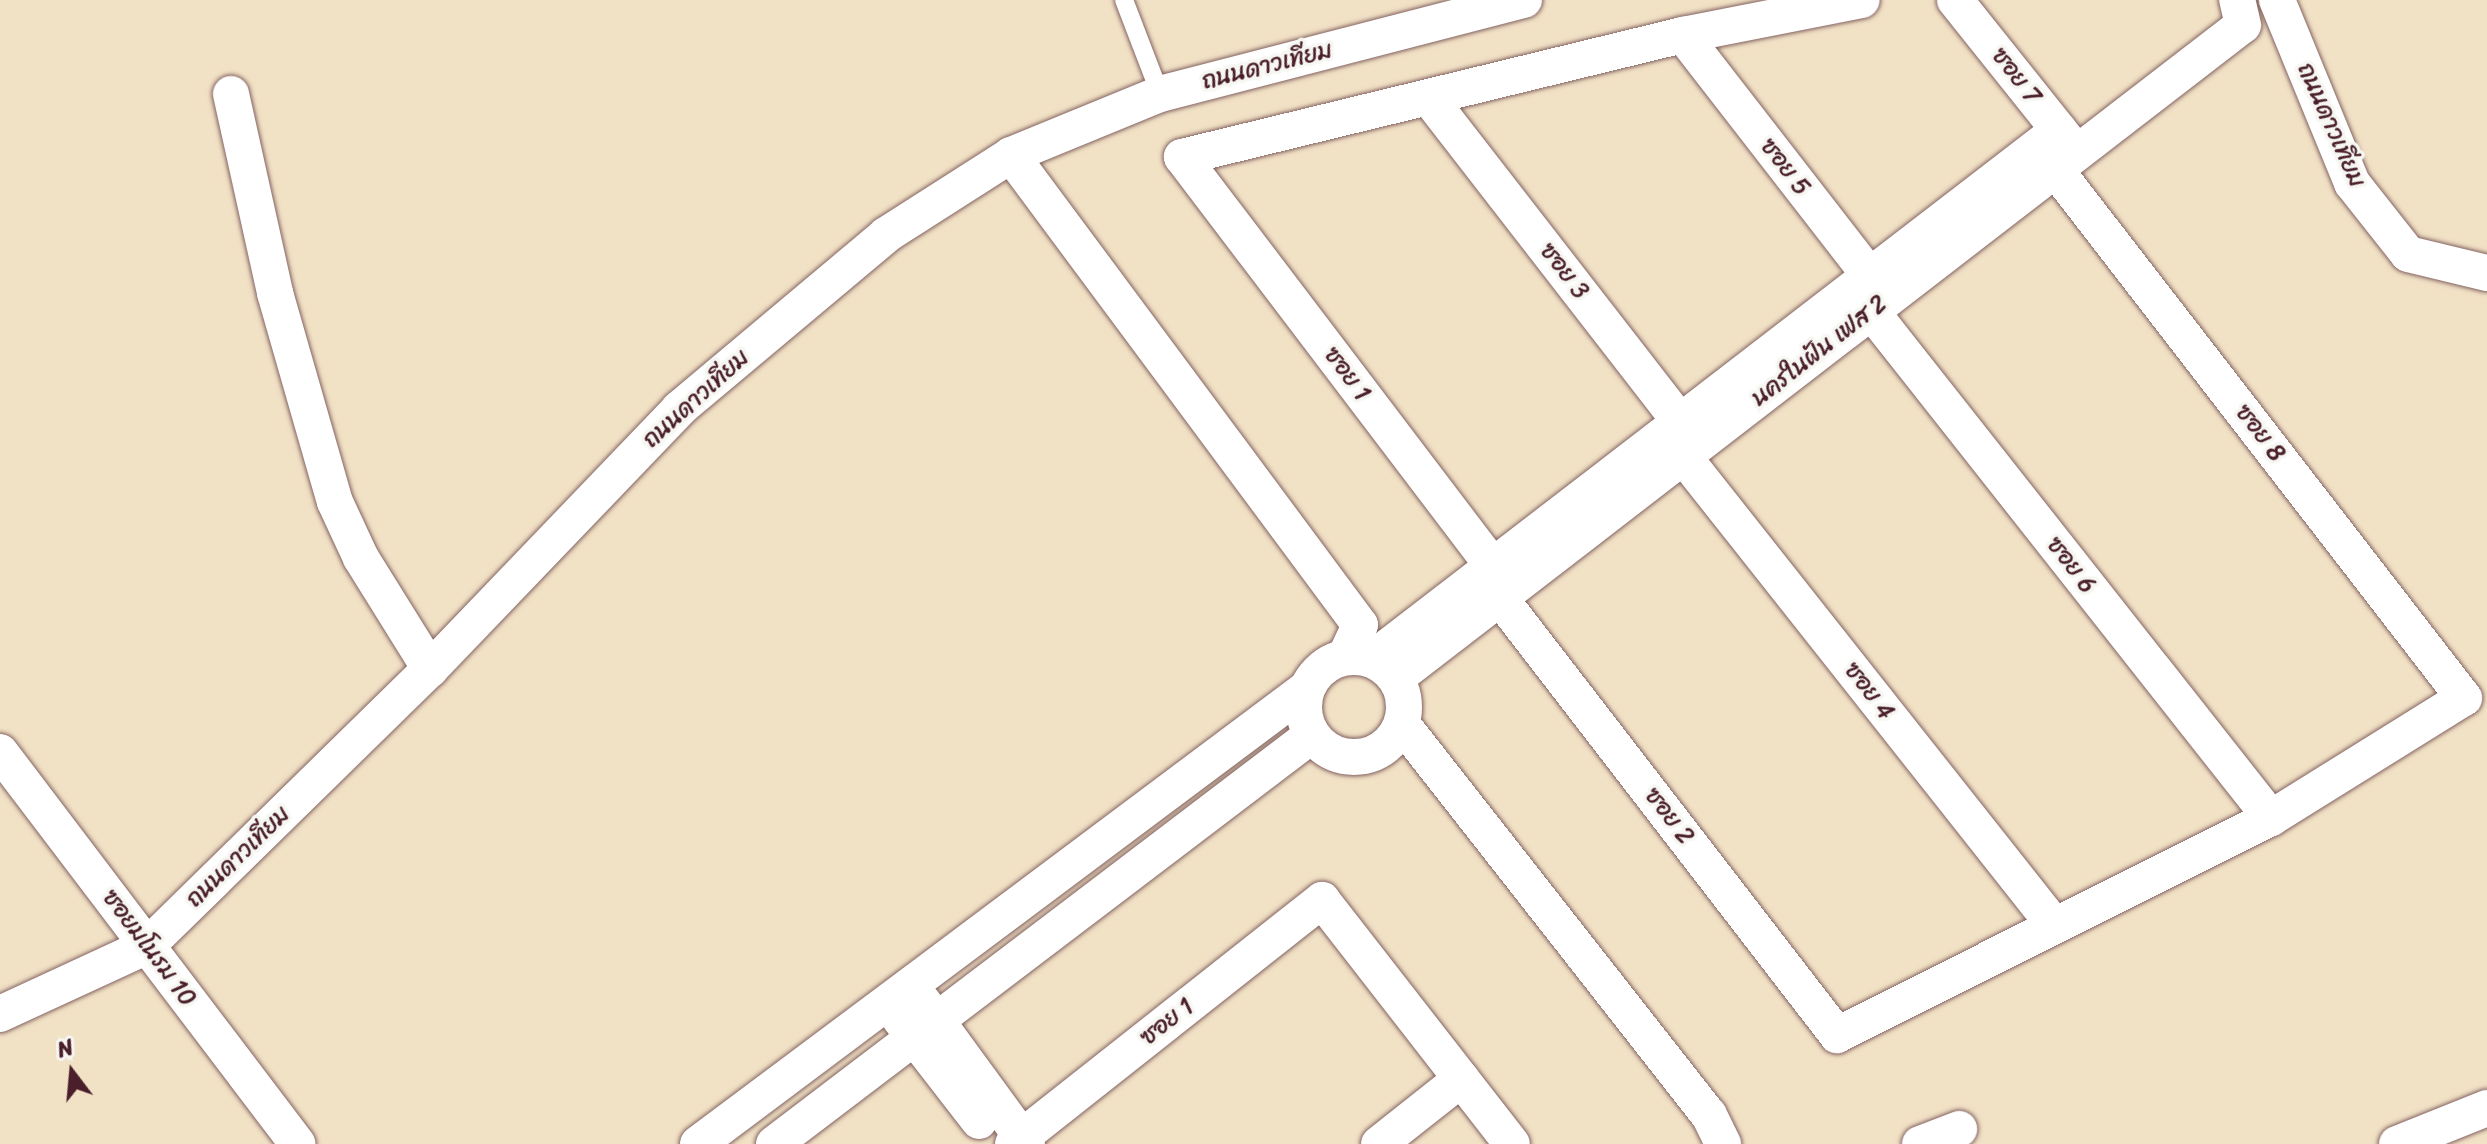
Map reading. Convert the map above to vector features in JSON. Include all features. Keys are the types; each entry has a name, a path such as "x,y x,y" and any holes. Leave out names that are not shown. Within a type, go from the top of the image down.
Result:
{"street":[{"name":"ถนนดาวเทียม","path":"0,1014 147,946 430,669 679,409 886,235 1011,155 1160,94 1524,0"},
{"path":"1429,98 1683,35 1862,0"},
{"name":"ซอย 7","path":"1955,0 2063,150"},
{"name":"ถนนดาวเทียม","path":"2277,0 2352,183 2408,254 2487,273"},
{"name":"นครในฝัน เฟส 2","path":"1371,665 1502,585 2240,12"},
{"name":"ซอย 5","path":"1683,35 1876,295"},
{"path":"231,94 275,293 335,502 361,558 430,669"},
{"name":"ซอย 1","path":"1429,98 1182,157 1502,585"},
{"name":"ซอย 3","path":"1429,98 1688,442"},
{"name":"ซอย 8","path":"2063,150 2464,698 2271,818"},
{"path":"1011,155 1360,625 1371,665 1405,708 1402,724 1382,749 1352,757 1336,754 1312,735 1303,704 1306,689"},
{"name":"ซอย 6","path":"1876,295 2271,818"},
{"name":"ซอย 4","path":"1688,442 2054,925"},
{"name":"ซอย 2","path":"1502,585 1837,1035 2054,925"},
{"path":"698,1144 1306,689 1326,664 1371,665"},
{"path":"1402,724 1709,1115 1723,1144"},
{"path":"774,1144 1312,735"},
{"name":"ซอยมโนรม 10","path":"0,752 298,1144"},
{"path":"2054,925 2271,818"},
{"name":"ซอย 1","path":"1015,1142 1322,900 1461,1079"},
{"path":"898,994 1015,1142"},
{"path":"1379,1144 1461,1079 1512,1144"},
{"path":"2397,1144 2487,1108"},
{"path":"1920,1144 1959,1129"}],"lane":[{"path":"1124,0 1160,94"}]}
